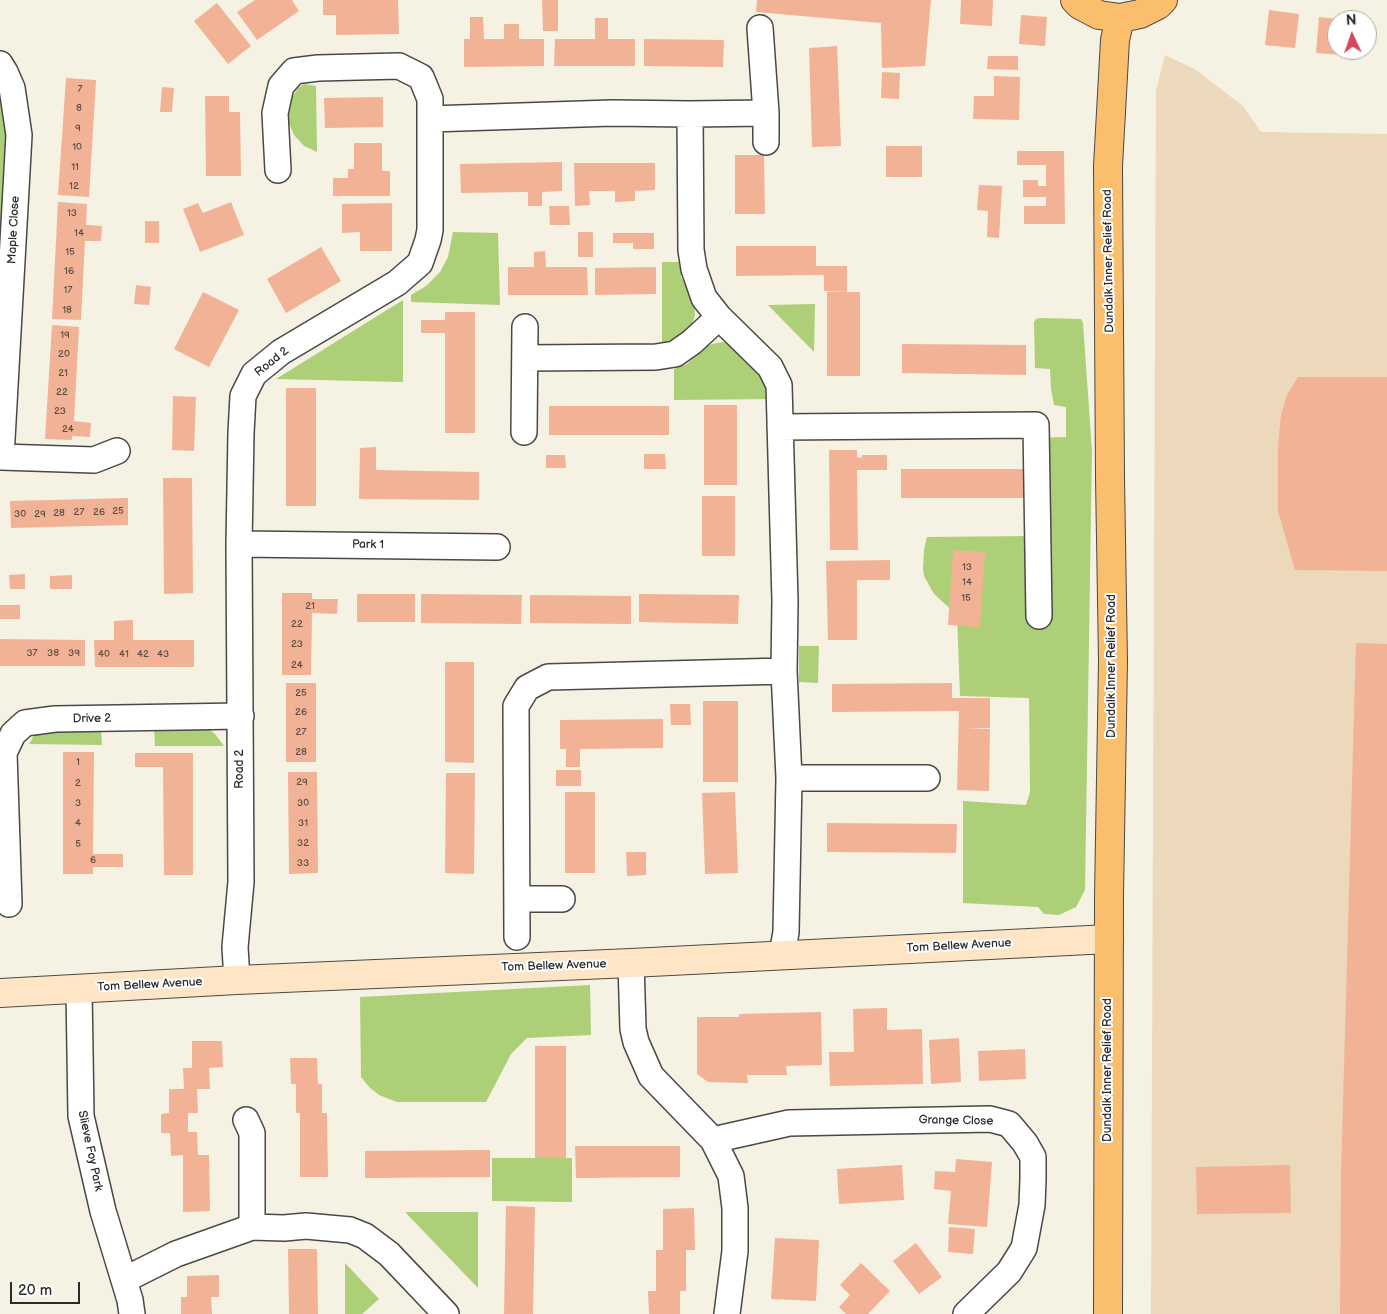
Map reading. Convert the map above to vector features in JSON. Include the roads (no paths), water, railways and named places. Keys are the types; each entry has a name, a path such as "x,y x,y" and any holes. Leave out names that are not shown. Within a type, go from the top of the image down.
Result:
{"main road":[{"path":"1075,0 1080,5 1099,15 1120,18 1140,14 1158,5 1163,0"},
{"name":"Dundalk Inner Relief Road","path":"1108,1314 1109,939 1113,661 1108,166 1114,40 1120,18"}],"street":[{"path":"760,28 766,113 766,142"},
{"name":"Maple Close","path":"0,64 12,88 19,135 0,457"},
{"name":"Road 2","path":"237,980 235,947 240,882 241,716 239,544 243,396 254,374 281,352 397,282 420,263 430,230 430,100 421,77 399,66 318,68 294,71 281,86 275,113 278,170"},
{"path":"430,119 612,113 766,113"},
{"path":"690,114 691,250 694,269 704,298 719,317 770,366 779,385 785,601 784,671 789,778 786,932 782,955"},
{"path":"525,358 656,357 675,354 692,342 719,317"},
{"path":"524,432 525,327"},
{"path":"780,427 1036,425 1040,616"},
{"path":"0,457 94,460 117,451"},
{"name":"Park 1","path":"239,544 497,547"},
{"path":"517,937 516,706 527,688 548,677 784,671"},
{"name":"Drive 2","path":"8,904 3,798 4,753 13,734 25,723 55,719 241,716"},
{"path":"789,778 928,778"},
{"path":"517,899 562,899"},
{"name":"Tom Bellew Avenue","path":"0,993 1109,939"},
{"path":"631,963 633,1029 636,1042 651,1076 713,1140 731,1176 735,1208 735,1251 727,1314"},
{"name":"Slieve Foy Park","path":"79,989 81,1116 103,1211 130,1300 132,1314"},
{"name":"Grange Close","path":"713,1140 789,1123 990,1119 1010,1124 1033,1157 1032,1205 1024,1248 1009,1272 966,1314"},
{"path":"246,1120 252,1133 252,1227"},
{"path":"124,1280 176,1254 252,1227 284,1228 306,1226 350,1230 365,1236 390,1254 446,1314"}]}
